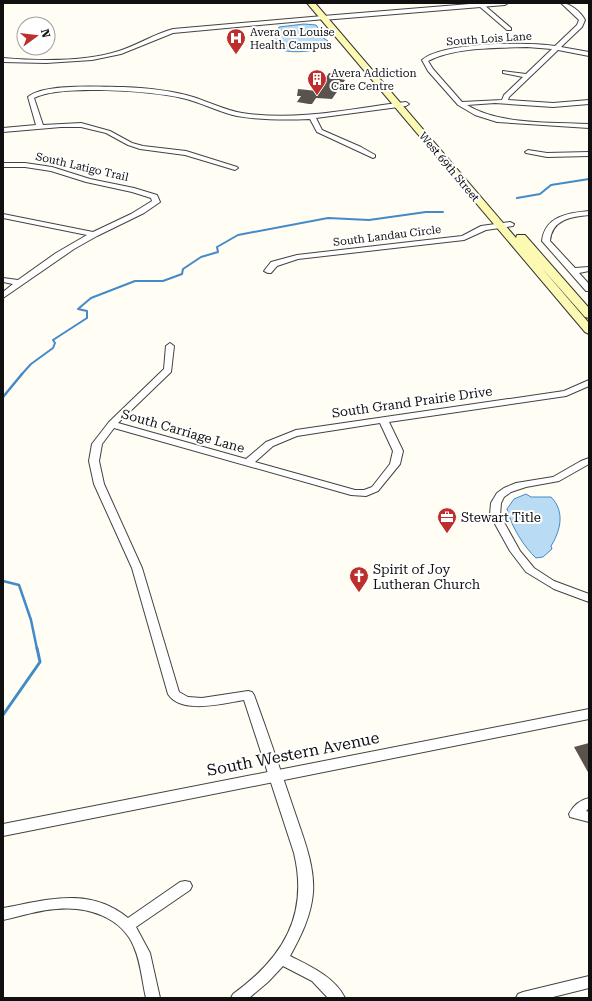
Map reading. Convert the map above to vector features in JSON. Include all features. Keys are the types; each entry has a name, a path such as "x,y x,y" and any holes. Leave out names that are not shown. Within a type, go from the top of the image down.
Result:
{"main road":[{"name":"West 69th Street","path":"311,3 504,225 540,274 589,330"},
{"name":"West 69th Street","path":"320,3 401,105"},
{"name":"West 69th Street","path":"504,225 552,273 589,315"},
{"path":"540,274 552,273"}],"street":[{"path":"3,60 24,62 103,55 129,49 149,39 173,32 505,3"},
{"path":"504,102 506,96 580,26 582,20 580,16 564,3"},
{"path":"481,5 509,29"},
{"name":"South Lois Lane","path":"460,104 425,64 425,60 429,56 448,52 527,45 589,54"},
{"path":"505,72 528,76"},
{"path":"40,127 31,97 34,94 96,88 166,92 185,97 216,109 242,114 312,117 401,105"},
{"path":"460,104 504,102 553,105 589,102"},
{"path":"460,104 476,114 497,120 589,126"},
{"path":"312,117 319,131 326,136 355,146 373,156"},
{"path":"3,130 81,125 108,132 130,144 142,148 186,153 236,168"},
{"path":"528,152 547,155 589,154"},
{"name":"South Latigo Trail","path":"3,165 25,165 52,169 88,181 134,190 154,197 156,202 150,206 133,216 94,234"},
{"path":"589,213 573,215 561,219 551,225 546,232 546,241 589,289"},
{"path":"3,216 94,234"},
{"name":"South Landau Circle","path":"268,271 274,264 297,257 464,238 484,228 504,225"},
{"path":"3,296 19,283 94,234"},
{"path":"573,271 589,269"},
{"path":"3,280 19,283"},
{"path":"170,346 168,370 112,424 97,444 94,461 99,484 137,568 174,694 185,701 202,702 248,695 304,862 306,892 300,921 281,958 265,977 238,998"},
{"name":"South Grand Prairie Drive","path":"248,463 264,446 278,439 296,433 566,392 589,383"},
{"name":"South Carriage Lane","path":"112,424 355,493 375,489 395,464 398,451 383,420"},
{"path":"589,461 580,464 568,474 556,479 510,488 498,496 494,505 495,515 531,570 547,581 589,598"},
{"name":"South Western Avenue","path":"3,830 589,714"},
{"path":"589,803 585,804 575,814 589,817"},
{"path":"128,925 185,886"},
{"path":"3,914 57,903 86,904 111,912 128,925 141,946 153,998"},
{"path":"281,958 317,977 338,998"},
{"path":"523,998 589,982"}],"water":[{"path":"304,24 316,25 320,31 319,35 328,41 325,47 295,52 287,51 279,49 270,40 278,34 279,27"},
{"path":"526,494 531,497 551,497 560,514 559,527 551,546 552,549 543,557 536,558 518,536 507,509 514,499"}],"building":[{"path":"329,73 343,75 340,79 345,80 332,99 316,98 312,104 297,102 301,96 297,96 298,89 317,91"},
{"path":"589,743 589,774 574,747"}],"waterway":[{"path":"517,198 540,194 551,185 589,179"},
{"path":"21,375 31,364 53,348 55,343 53,340 87,318 87,311 78,309 91,298 135,281 163,281 182,274 183,269 201,257 218,252 217,247 238,235 328,218 369,220 426,212 443,212"},
{"path":"3,397 22,374"},
{"path":"3,581 19,585 31,620 37,649"},
{"path":"3,715 40,662 37,648"}],"place":[{"name":"Avera on Louise Health Campus","path":"236,55"},
{"name":"Avera Addiction Care Centre","path":"317,96"},
{"name":"Stewart Title","path":"447,534"},
{"name":"Spirit of Joy Lutheran Church","path":"359,593"}]}
